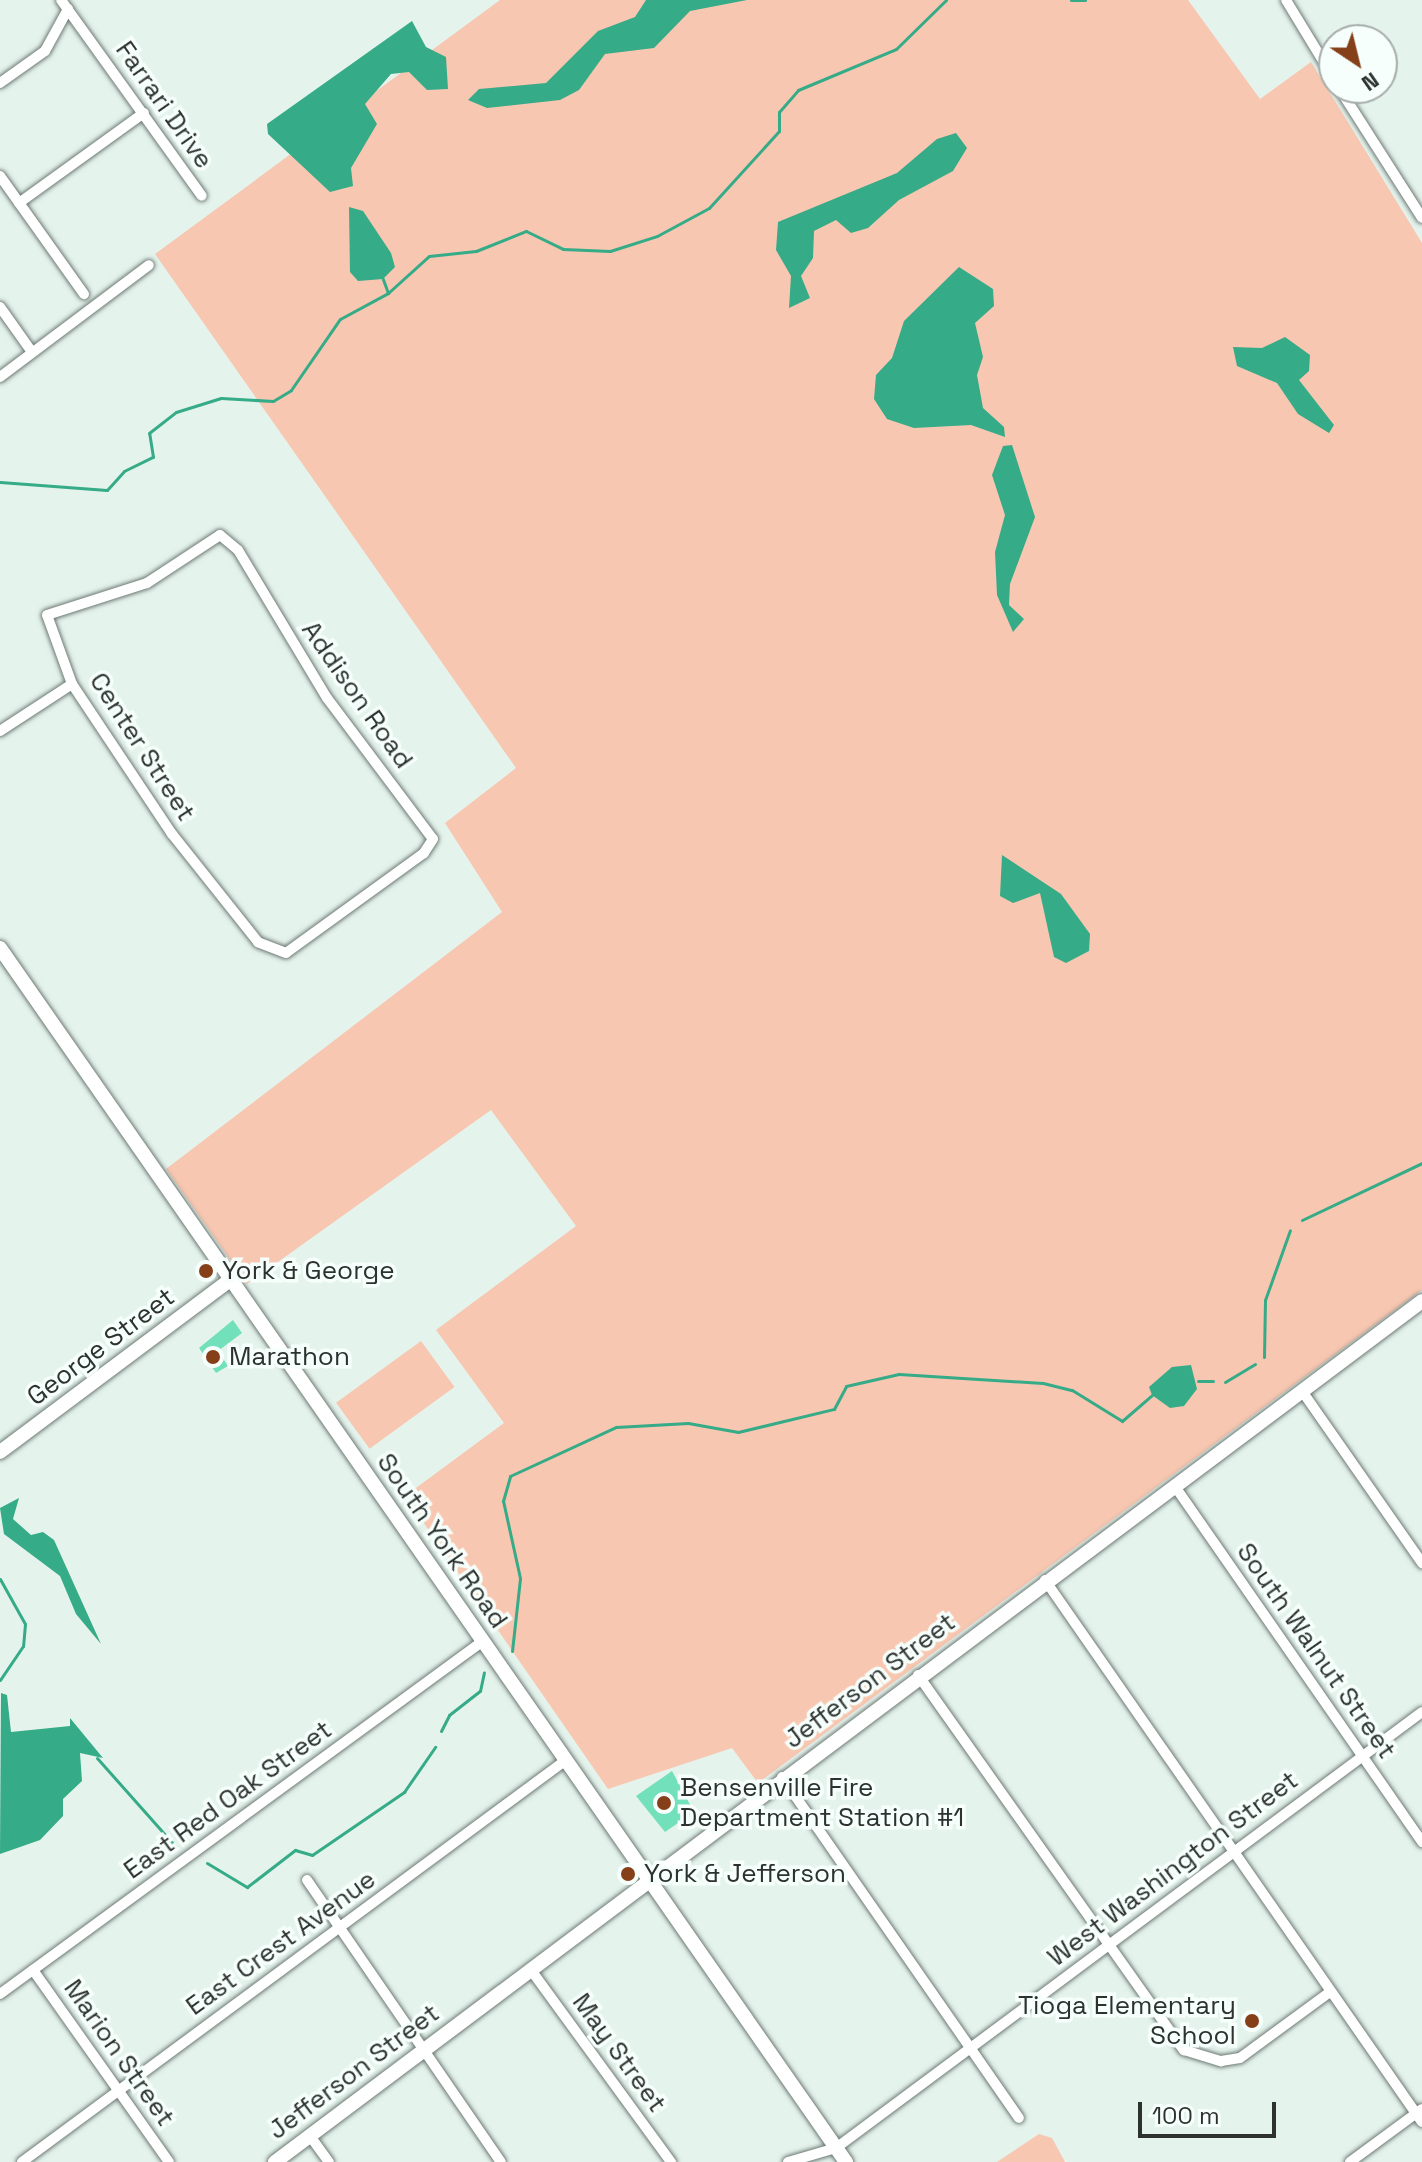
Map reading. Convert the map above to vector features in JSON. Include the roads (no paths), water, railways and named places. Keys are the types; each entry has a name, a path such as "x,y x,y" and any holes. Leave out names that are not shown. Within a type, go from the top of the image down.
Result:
{"street":[{"path":"1286,0 1318,53"},
{"path":"0,83 45,51 64,4"},
{"name":"Farrari Drive","path":"64,4 202,196"},
{"path":"1349,104 1422,218"},
{"path":"19,203 144,113"},
{"path":"0,176 84,294"},
{"path":"0,377 149,265"},
{"path":"0,307 32,352"},
{"name":"Addison Road","path":"106,598 147,583 220,535 247,571 327,698 432,842 286,953 258,942"},
{"name":"Center Street","path":"106,598 47,615 72,684 172,834 258,942"},
{"path":"0,731 72,684"},
{"name":"South York Road","path":"0,948 846,2162"},
{"name":"George Street","path":"0,1452 230,1280"},
{"name":"Jefferson Street","path":"275,2162 782,1777 1422,1301"},
{"path":"1302,1391 1422,1563"},
{"name":"South Walnut Street","path":"1174,1485 1422,1842"},
{"path":"1045,1580 1330,1992 1420,2115 1350,2162"},
{"name":"East Red Oak Street","path":"0,1994 483,1641"},
{"path":"918,1675 1159,2021 1184,2050 1221,2061 1240,2058 1330,1992"},
{"name":"West Washington Street","path":"836,2148 1422,1712"},
{"name":"East Crest Avenue","path":"22,2162 566,1760"},
{"path":"782,1777 1019,2118"},
{"path":"307,1880 426,2048 501,2162"},
{"name":"Marion Street","path":"33,1970 169,2162"},
{"name":"May Street","path":"531,1970 671,2162"},
{"path":"310,2136 329,2162"},
{"path":"788,2162 836,2148"}],"waterway":[{"path":"388,293 429,256 476,251 526,231 563,249 610,251 657,236 709,208 779,131 779,112 798,90 896,49 946,0"},
{"path":"1071,0 1085,0"},
{"path":"0,482 107,490 124,471 153,457 149,433 176,412 221,398 273,401 291,390 340,319 388,293 383,279"},
{"path":"1302,1220 1422,1163"},
{"path":"1264,1357 1265,1300 1290,1230"},
{"path":"1225,1382 1255,1364"},
{"path":"512,1651 520,1578 503,1501 510,1476 616,1427 688,1423 738,1432 834,1409 846,1386 899,1374 1043,1383 1072,1390 1122,1421 1152,1395"},
{"path":"1198,1381 1213,1381"},
{"path":"0,1579 25,1624 23,1646 0,1680"},
{"path":"441,1731 449,1715 480,1691 484,1672"},
{"path":"207,1863 247,1887 295,1850 312,1855 404,1792 435,1747"},
{"path":"97,1758 176,1847"}],"place":[{"name":"York & George","path":"206,1271"},
{"name":"Marathon","path":"213,1357"},
{"name":"Bensenville Fire Department Station #1","path":"664,1803"},
{"name":"York & Jefferson","path":"628,1874"},
{"name":"Tioga Elementary School","path":"1252,2021"}]}
